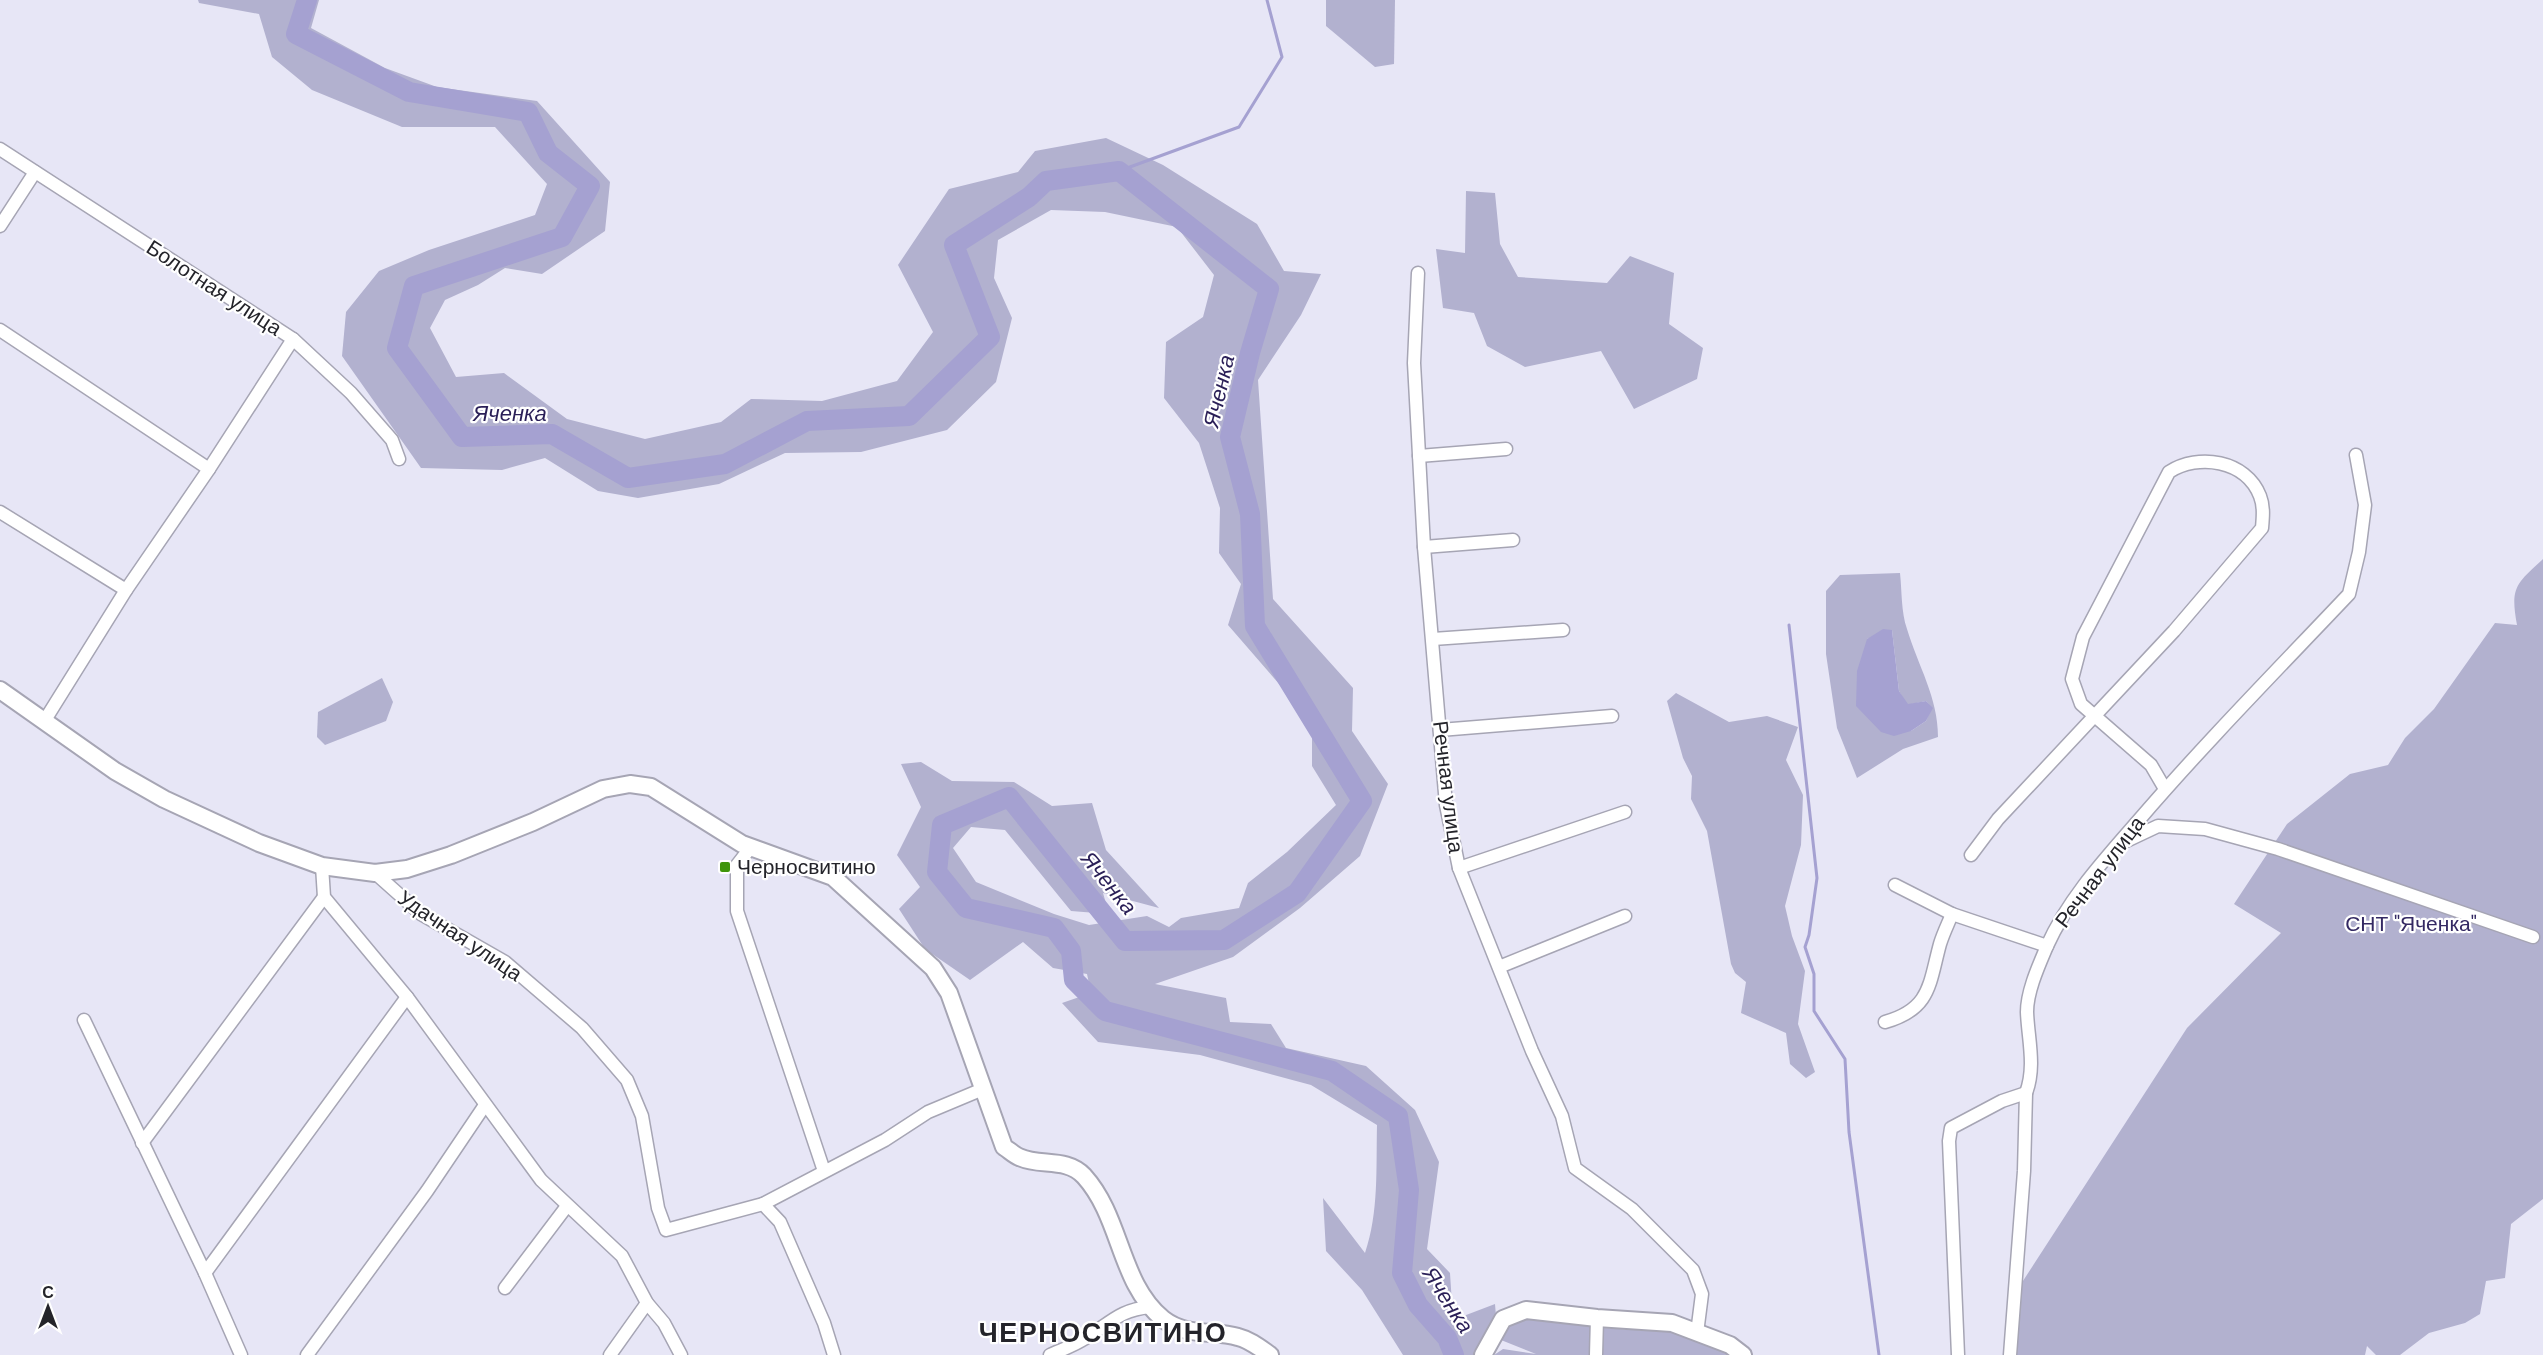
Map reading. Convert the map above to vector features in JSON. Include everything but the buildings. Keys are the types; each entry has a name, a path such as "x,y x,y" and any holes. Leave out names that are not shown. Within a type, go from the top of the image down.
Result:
{"street":[{"name":"Болотная улица","path":"0,149 293,339 351,393 392,440 399,459"},
{"path":"0,226 35,172"},
{"name":"Речная улица","path":"1418,273 1414,363 1424,547 1446,805 1459,868 1532,1051 1562,1116 1575,1168 1632,1209 1693,1270 1702,1294 1697,1333"},
{"path":"0,330 209,470"},
{"path":"45,720 126,590 209,470 293,339"},
{"path":"1419,456 1506,449"},
{"name":"Речная улица","path":"2010,1355 2024,1171 2026,1093 2031,1081 2031,1038 2027,1010 2047,946 2067,909 2165,789 2349,594 2359,552 2365,506 2356,455"},
{"path":"1971,855 1998,819 2029,788 2094,715 2174,631 2262,528 2263,507 2259,494 2238,471 2220,462 2198,460 2182,463 2169,472 2083,637 2072,680 2081,704 2094,715 2151,765 2165,789"},
{"path":"0,512 126,590"},
{"path":"1424,547 1513,540"},
{"path":"1433,639 1563,630"},
{"path":"0,690 115,771 164,799 259,843 322,866 375,873 407,869 451,855 533,822 603,789 630,784 651,787 751,847 833,877 933,968 948,993 1004,1146 1020,1158 1068,1165 1082,1174 1094,1189 1134,1283 1150,1307 1165,1321 1182,1329 1208,1335 1238,1337 1270,1355"},
{"path":"1440,730 1612,716"},
{"path":"1459,868 1626,812"},
{"path":"2118,844 2158,826 2205,830 2278,849 2533,937"},
{"path":"751,847 737,865 737,911 824,1171"},
{"path":"322,866 324,897 407,997 541,1180 622,1256 647,1303 664,1323 681,1355"},
{"name":"Удачная улица","path":"375,873 421,914 505,962 582,1028 627,1080 642,1116 656,1200 666,1230 763,1204"},
{"path":"1895,885 1952,914 2047,946"},
{"path":"142,1143 324,897"},
{"path":"1885,1022 1905,1016 1930,988 1940,942 1952,914"},
{"path":"1498,967 1625,916"},
{"path":"205,1273 407,997"},
{"path":"84,1020 205,1273 241,1355"},
{"path":"834,1355 824,1323 780,1222 763,1204 885,1140 928,1112 982,1089"},
{"path":"1958,1355 1949,1141 1951,1128 2002,1101 2026,1093"},
{"path":"307,1355 427,1191 485,1105"},
{"path":"505,1288 567,1206"},
{"path":"610,1355 647,1303"},
{"path":"1050,1355 1084,1339 1107,1322 1132,1309 1150,1307"},
{"path":"1484,1351 1503,1319 1526,1310 1672,1323 1730,1346 1743,1355"},
{"path":"1596,1355 1597,1318"}],"green space":[{"path":"198,0 319,0 311,28 385,68 437,87 537,101 610,182 605,231 542,274 505,268 478,285 445,300 430,328 456,377 504,373 567,419 645,439 721,422 751,399 822,401 897,381 933,332 898,265 949,189 1018,172 1035,151 1106,138 1163,165 1257,224 1284,271 1321,274 1301,315 1258,380 1273,599 1353,688 1352,731 1388,784 1360,856 1300,908 1233,957 1155,984 1226,998 1230,1022 1271,1024 1286,1048 1366,1066 1415,1110 1439,1162 1427,1249 1450,1273 1453,1320 1495,1304 1496,1316 1474,1355 1403,1355 1362,1290 1326,1251 1323,1198 1365,1253 1375,1206 1377,1125 1311,1085 1200,1055 1098,1042 1062,1003 1091,993 1087,974 1053,968 1023,942 970,980 925,949 899,909 920,887 897,855 921,807 901,764 921,762 952,781 1014,782 1052,806 1092,803 1106,850 1159,908 1103,893 1109,914 1071,911 1005,830 971,827 953,848 976,882 1054,914 1089,925 1147,916 1169,927 1181,918 1239,908 1248,883 1287,852 1336,805 1312,766 1312,722 1228,625 1241,584 1219,553 1220,508 1199,443 1164,398 1166,342 1203,317 1214,275 1177,227 1105,212 1051,210 998,240 994,278 1012,318 996,382 947,430 861,452 785,453 719,484 638,498 598,491 545,458 502,470 421,468 342,356 346,312 379,271 429,250 535,215 547,184 495,127 402,127 312,90 272,57 259,14 199,3"},
{"path":"1326,0 1395,0 1394,64 1375,67 1326,26"},
{"path":"1466,191 1495,193 1500,244 1518,277 1607,283 1630,256 1674,273 1669,324 1703,348 1697,379 1634,409 1601,351 1525,367 1487,346 1474,313 1443,308 1436,249 1465,253"},
{"name":"СНТ \"Яченка\"","path":"2543,559 2543,1199 2511,1224 2505,1278 2486,1281 2480,1314 2465,1323 2429,1333 2400,1355 2376,1355 2367,1346 2365,1355 2015,1355 2021,1284 2187,1028 2281,933 2234,904 2287,824 2350,774 2388,765 2405,738 2434,709 2495,623 2517,625 2514,602 2517,587"},
{"path":"1900,573 1905,622 1931,695 1937,722 1938,737 1903,749 1857,778 1837,728 1826,654 1826,591 1840,575","holes":["1892,630 1899,691 1907,705 1926,701 1932,708 1926,721 1911,731 1867,639"]},
{"path":"382,678 393,702 386,721 325,745 317,737 318,712"},
{"path":"1676,693 1729,722 1767,716 1798,727 1786,760 1803,795 1801,845 1785,906 1792,936 1805,971 1798,1024 1815,1072 1806,1078 1790,1064 1786,1033 1741,1013 1746,982 1735,973 1731,964 1707,831 1691,799 1692,776 1683,758 1667,701"},
{"path":"1517,1317 1602,1328 1671,1332 1723,1350 1729,1355 1494,1355 1503,1349 1536,1354 1496,1338"}],"shaded area":[{"path":"1883,629 1892,630 1899,691 1908,704 1926,701 1933,708 1926,721 1911,731 1894,736 1881,732 1856,706 1857,671 1867,639"}],"waterway":[{"name":"Яченка","path":"307,0 296,34 409,92 528,112 548,153 590,186 562,237 414,286 397,348 462,437 552,434 628,478 725,464 807,421 909,416 990,337 954,245 1029,197 1046,181 1119,171 1269,289 1250,353 1230,437 1250,514 1255,626 1362,801 1297,893 1224,940 1125,941 1009,797 942,825 937,872 966,908 1054,928 1071,951 1074,980 1105,1011 1332,1071 1398,1116 1409,1190 1402,1273 1418,1305 1447,1338 1454,1355"},
{"name":"Яченка","path":"1119,171 1239,127 1282,57 1267,0"},
{"path":"1789,625 1817,878 1809,935 1805,947 1814,974 1814,1011 1845,1059 1849,1132 1879,1355"}],"place":[{"name":"Черносвитино","path":"725,867"}],"district":[{"name":"ЧЕРНОСВИТИНО","path":"1103,1332"}]}
